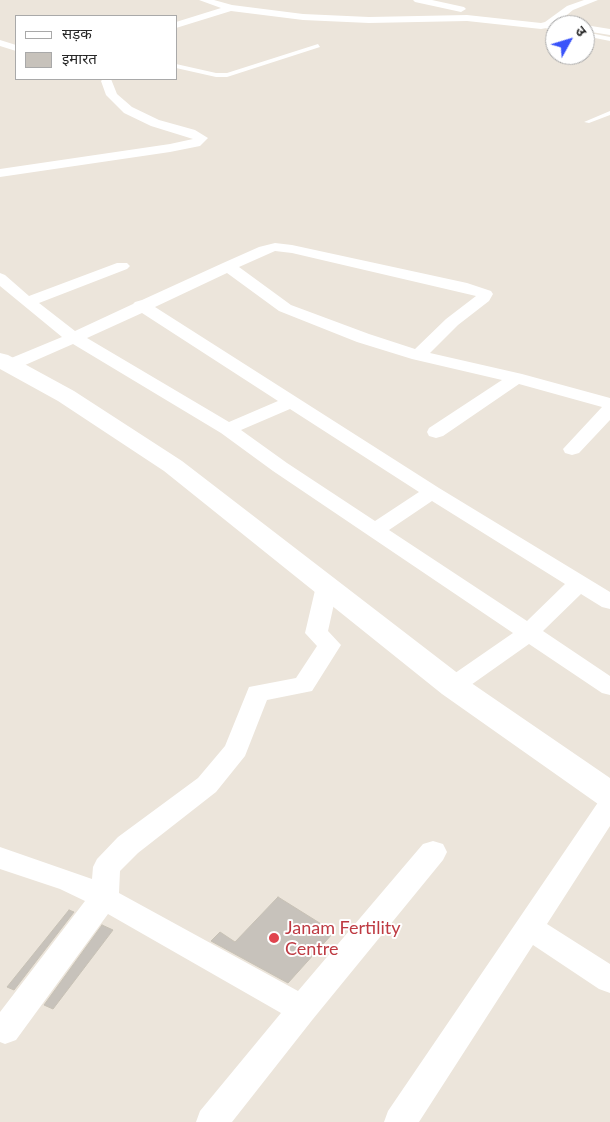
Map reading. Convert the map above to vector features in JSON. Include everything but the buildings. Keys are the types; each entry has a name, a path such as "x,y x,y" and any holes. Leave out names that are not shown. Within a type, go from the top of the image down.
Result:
{"street":[{"path":"204,0 231,8 332,19 467,18 545,24"},
{"path":"418,0 545,24"},
{"path":"563,15 570,8 593,0"},
{"path":"178,24 231,8"},
{"path":"595,30 610,32"},
{"path":"0,43 15,48"},
{"path":"0,173 170,148 196,142 202,138 192,133 154,123 128,110 112,95 107,80"},
{"path":"5,362 36,354 74,338 141,305 264,250 284,247 467,288 484,294 483,298 452,322 418,355"},
{"path":"27,302 122,266"},
{"path":"228,266 272,301 285,308 363,338 418,355 516,378 610,404"},
{"path":"0,278 27,302 74,338 228,429 610,687"},
{"path":"141,305 432,492 610,602"},
{"path":"5,362 66,396 173,466 452,686 610,795"},
{"path":"436,432 516,378"},
{"path":"228,429 291,402"},
{"path":"572,449 610,409"},
{"path":"375,530 432,492"},
{"path":"452,686 498,656 528,633 580,582"},
{"path":"5,1030 104,898 107,867 128,845 207,786 236,750 257,693 304,686 330,644 316,633 326,586"},
{"path":"400,1122 610,805"},
{"path":"212,1122 302,1009 433,852"},
{"path":"0,858 70,882 104,898 302,1009"},
{"path":"530,928 610,980"}],"lane":[{"path":"595,36 610,38"},
{"path":"178,66 216,75 226,75 318,46"},
{"path":"587,122 610,113"}],"place":[{"name":"Janam Fertility Centre","path":"274,938"}]}
